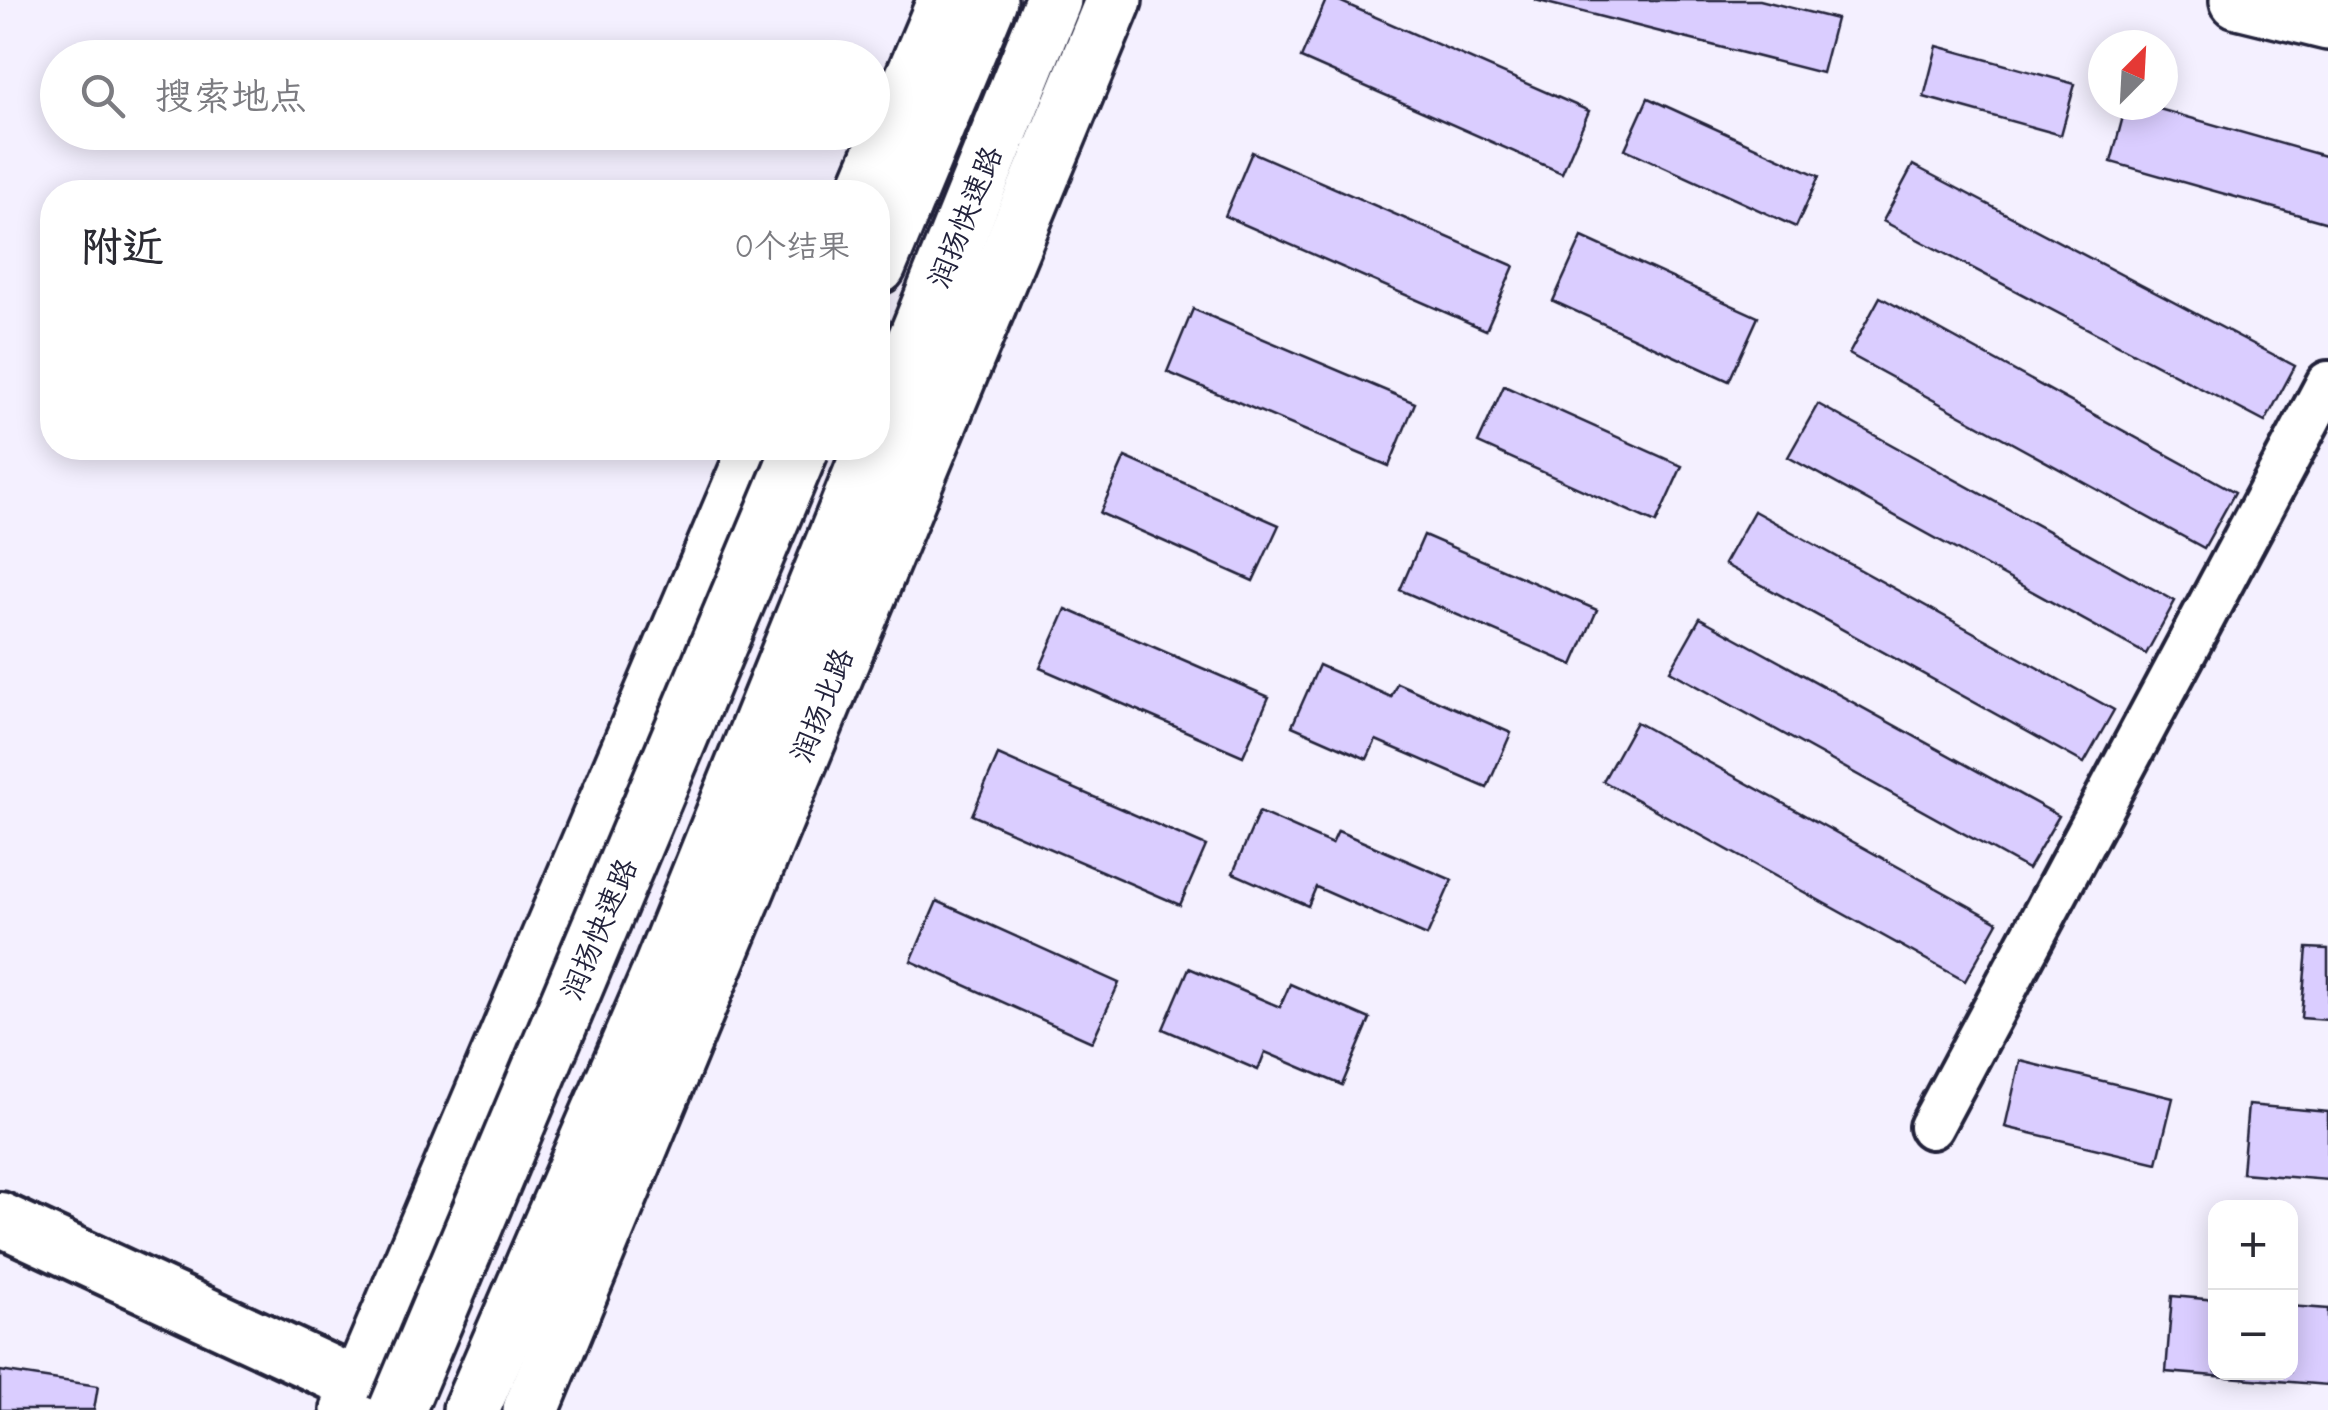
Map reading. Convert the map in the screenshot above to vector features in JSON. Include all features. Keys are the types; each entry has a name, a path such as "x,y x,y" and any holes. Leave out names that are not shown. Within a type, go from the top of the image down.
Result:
{"main road":[{"path":"890,133 946,0"},
{"name":"润扬快速路","path":"890,237 989,0"},
{"name":"润扬快速路","path":"890,403 1053,0"},
{"name":"润扬北路","path":"531,1410 1114,0"},
{"path":"2238,0 2328,22"},
{"path":"870,180 883,150"},
{"path":"369,1402 752,460"},
{"name":"润扬快速路","path":"369,1402 796,460"},
{"path":"471,1410 656,980 867,460"}],"street":[{"path":"1930,1128 2328,383"},
{"path":"0,1219 369,1402 412,1410"}],"building":[{"path":"1326,0 1337,0 1589,111 1562,173 1301,58"},
{"path":"1535,0 1760,0 1836,19 1822,73"},
{"path":"1937,46 2075,84 2061,135 1924,97"},
{"path":"1648,98 1819,176 1796,227 1625,149"},
{"path":"2178,114 2328,157 2328,223 2111,162 2122,120 2178,120"},
{"path":"1252,152 1514,266 1486,330 1225,216"},
{"path":"1913,165 2295,366 2265,422 1883,221"},
{"path":"1582,237 1758,317 1729,381 1553,301"},
{"path":"1880,297 2235,492 2204,548 1849,354"},
{"path":"1193,309 1415,403 1389,466 1167,372"},
{"path":"1504,386 1682,466 1656,523 1478,443"},
{"path":"1818,404 2175,601 2146,654 1788,457"},
{"path":"1125,457 1279,525 1253,581 1100,513"},
{"path":"1754,511 2114,710 2084,763 1724,564"},
{"path":"1424,535 1597,610 1573,665 1400,590"},
{"path":"1066,609 1269,697 1243,756 1040,668"},
{"path":"1700,618 2059,816 2028,869 1670,671"},
{"path":"1319,665 1391,697 1397,683 1511,733 1487,788 1376,740 1367,759 1292,726"},
{"path":"1636,722 1998,922 1965,981 1603,781"},
{"path":"998,755 1206,846 1180,905 972,815"},
{"path":"1259,812 1332,844 1338,831 1452,880 1427,936 1316,887 1308,906 1233,873"},
{"path":"937,901 1119,983 1092,1042 911,961"},
{"path":"2307,948 2328,949 2328,1020 2301,1018"},
{"path":"1189,968 1280,1007 1290,984 1370,1019 1342,1085 1265,1052 1258,1070 1163,1029"},
{"path":"2020,1061 2173,1098 2157,1163 2005,1127"},
{"path":"2248,1105 2328,1112 2328,1180 2242,1173"},
{"path":"2172,1296 2208,1299 2208,1375 2166,1372"},
{"path":"2298,1307 2328,1309 2328,1385 2266,1380 2298,1380"},
{"path":"0,1371 98,1386 94,1410 0,1410"}]}
